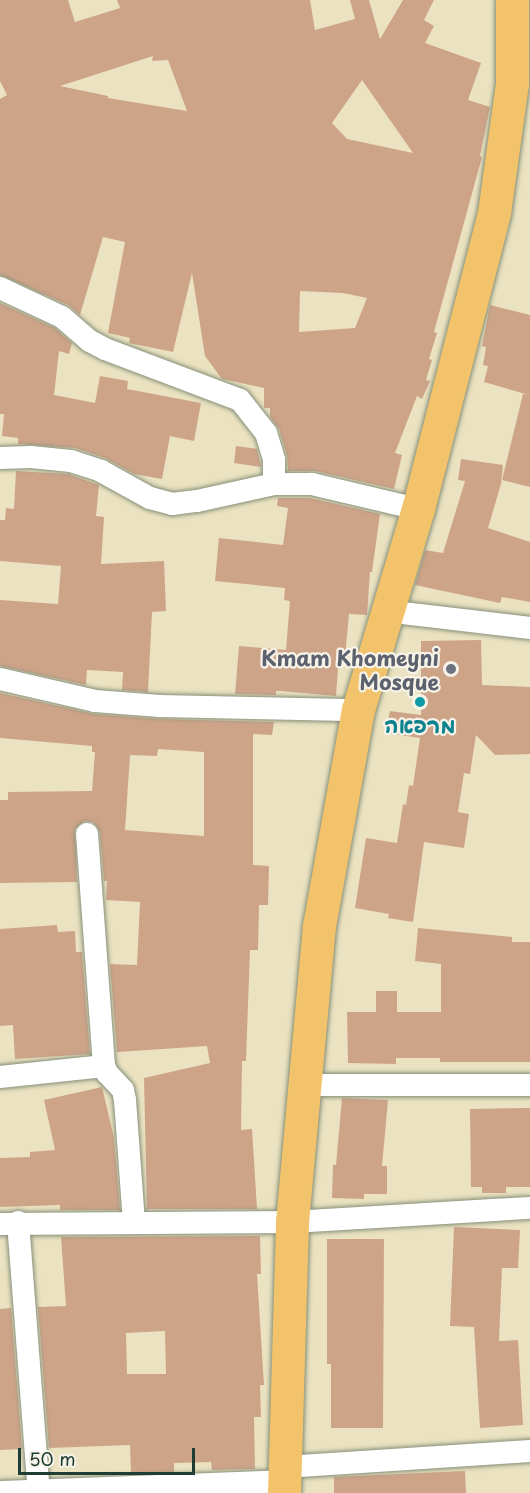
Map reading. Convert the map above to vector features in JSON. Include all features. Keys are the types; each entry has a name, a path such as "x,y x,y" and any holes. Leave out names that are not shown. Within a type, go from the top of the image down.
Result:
{"main road":[{"path":"284,1480 290,1357 292,1222 319,926 358,710 418,509 494,213 512,84 512,0"}],"street":[{"path":"0,288 62,317 105,349 240,400 266,433 274,460 274,484"},
{"path":"0,458 31,457 71,461 101,471 150,498 172,504 197,501 274,484 312,484 418,509"},
{"path":"386,611 530,628"},
{"path":"0,679 95,701 160,706 358,710"},
{"path":"87,834 104,1066 107,1073 123,1089 134,1222"},
{"path":"0,1077 104,1066"},
{"path":"305,1085 530,1085"},
{"path":"39,1491 9,1223 292,1222 530,1208"},
{"path":"0,1492 284,1480 530,1451"}],"building":[{"path":"0,0 68,0 75,22 120,8 117,0 310,0 315,30 355,19 350,0 369,0 380,39 403,0 434,0 424,20 434,26 425,43 481,63 468,100 490,107 480,156 482,157 434,332 437,333 429,359 432,360 426,380 430,381 422,399 417,396 395,453 402,455 394,489 315,471 288,471 287,456 279,429 270,417 270,408 264,408 264,388 222,379 205,356 192,273 173,352 129,343 130,338 108,333 125,242 103,237 80,315 68,305 0,275 0,99 7,95 0,81","holes":["153,56 152,61 168,60 187,111 108,98 108,96 60,86","362,80 413,153 347,139 332,123","300,291 343,293 367,298 355,328 299,332"]},
{"path":"0,303 55,328 72,343 69,354 59,351 54,395 95,403 100,376 128,381 127,389 201,403 194,441 170,436 162,479 134,474 105,458 75,448 18,444 18,438 2,436 4,414 0,414"},
{"path":"490,305 530,315 530,487 502,480 523,394 529,395 484,382 488,366 483,365 486,347 482,346"},
{"path":"236,446 257,449 261,467 234,463"},
{"path":"461,459 503,465 501,484 488,528 530,542 530,602 502,597 500,603 415,585 425,550 443,553 465,481 458,480"},
{"path":"16,471 68,474 99,485 96,516 104,517 101,564 164,561 166,611 152,612 148,692 122,690 123,672 87,670 86,685 0,666 0,600 58,604 61,566 0,561 0,520 5,520 6,508 14,509"},
{"path":"278,498 310,498 380,514 372,572 370,572 367,615 349,614 345,657 339,656 336,696 281,691 276,691 276,695 235,694 239,646 286,650 290,601 284,600 285,588 215,581 219,538 283,545 288,508 277,506"},
{"path":"481,640 482,685 530,687 530,754 495,755 476,735 470,774 464,773 458,812 469,814 464,848 424,842 413,922 388,918 389,914 355,908 366,838 397,843 403,804 406,805 409,785 413,786 420,738 386,733 390,711 421,715 421,641"},
{"path":"0,693 94,714 160,719 274,722 272,735 253,734 253,865 269,866 268,905 259,905 258,950 250,950 246,1061 242,1061 241,1130 252,1129 257,1209 147,1209 144,1078 210,1063 207,1046 117,1052 110,964 137,965 140,902 106,900 107,881 104,881 100,833 93,822 85,821 75,829 77,882 0,883 0,800 8,800 8,792 92,791 95,752 92,752 92,746 0,738","holes":["158,749 204,752 204,836 125,830 130,755 157,756"]},
{"path":"57,925 58,932 75,931 76,952 82,952 90,1054 15,1059 13,1025 0,1026 0,929"},
{"path":"418,928 512,937 512,942 530,942 530,1062 440,1062 440,1058 396,1058 396,1064 348,1063 347,1012 376,1012 376,991 397,991 397,1012 441,1012 441,964 415,961"},
{"path":"102,1087 114,1138 120,1210 60,1210 60,1205 0,1207 0,1158 30,1157 30,1152 55,1150 44,1100"},
{"path":"342,1098 388,1100 382,1166 387,1166 387,1194 364,1194 364,1199 332,1198 333,1165 336,1165"},
{"path":"530,1108 530,1187 506,1187 506,1193 482,1193 482,1187 471,1187 470,1109"},
{"path":"454,1227 520,1230 518,1268 502,1268 499,1341 518,1340 523,1425 480,1428 474,1327 450,1326"},
{"path":"260,1236 261,1274 257,1274 264,1385 260,1385 261,1417 254,1417 255,1469 212,1470 211,1462 174,1463 174,1472 131,1473 130,1445 49,1448 38,1307 66,1306 61,1237","holes":["165,1331 166,1374 127,1374 126,1333"]},
{"path":"327,1239 384,1239 383,1428 331,1428 331,1364 327,1364"},
{"path":"11,1308 22,1449 0,1450 0,1309"},
{"path":"465,1471 466,1493 334,1493 334,1477"}],"place":[{"name":"Kmam Khomeyni Mosque","path":"451,669"},
{"name":"מרפאה","path":"420,702"}]}
